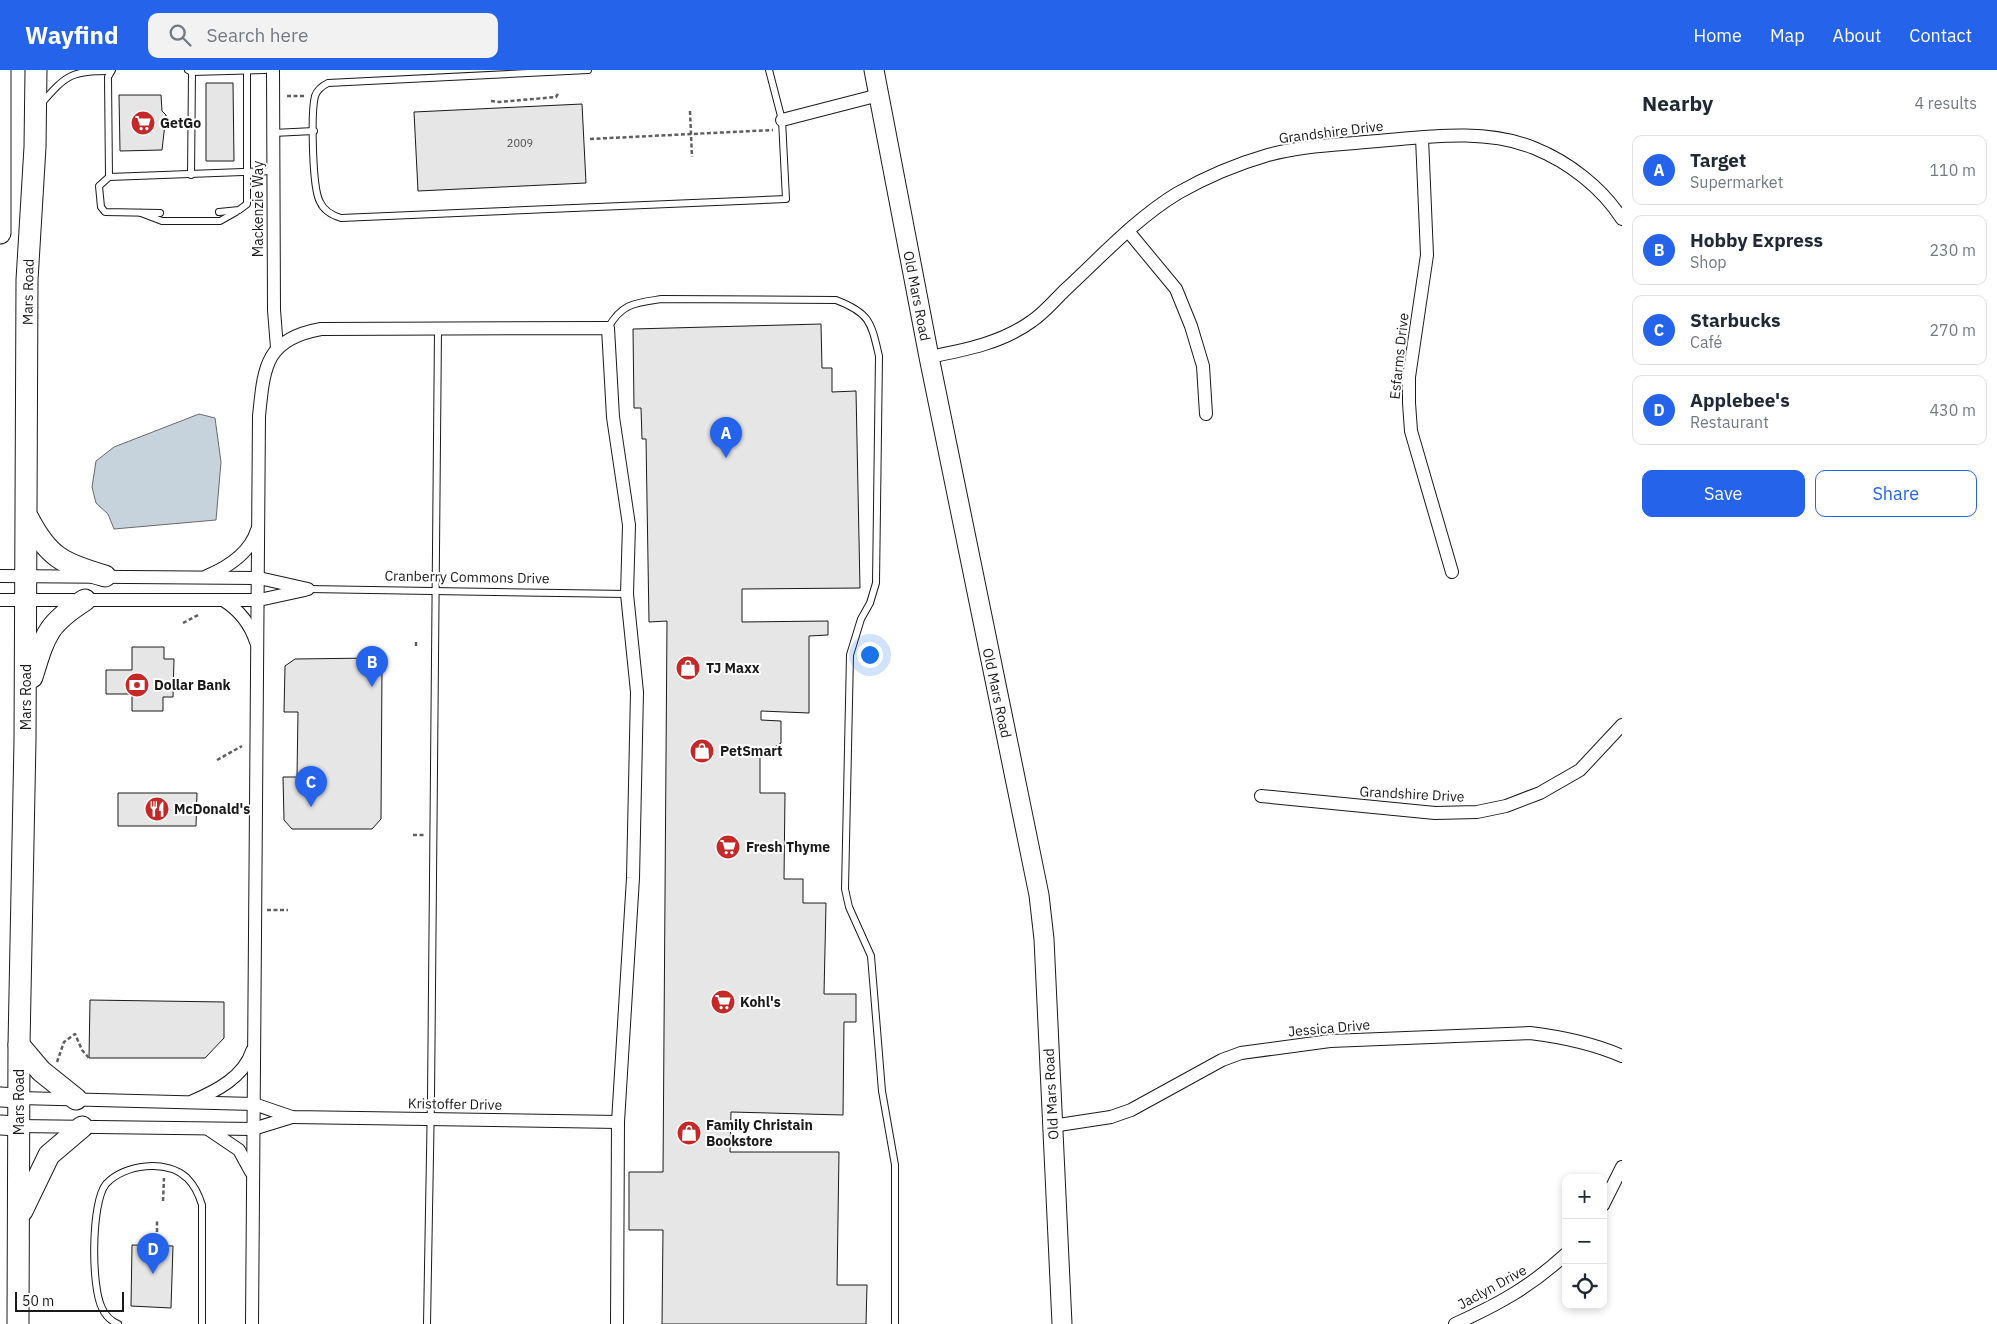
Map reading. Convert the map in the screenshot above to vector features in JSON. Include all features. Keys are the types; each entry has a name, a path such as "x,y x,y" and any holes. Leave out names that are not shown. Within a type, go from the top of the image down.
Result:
{"main road":[{"path":"0,70 0,233"},
{"name":"Mars Road","path":"18,1324 18,1218 9,1125 9,1098 19,1046 26,696 27,280 36,70"},
{"path":"26,513 40,541 53,554 76,568 105,576"},
{"path":"26,696 44,640 52,625 62,614 85,600"},
{"path":"19,1046 42,1071 76,1099"},
{"path":"18,1218 49,1155 82,1127"}],"street":[{"name":"Mackenzie Way","path":"273,70 274,310 278,348"},
{"name":"Old Mars Road","path":"874,70 929,357 1039,895 1044,939 1062,1324"},
{"path":"777,120 879,95"},
{"name":"Grandshire Drive","path":"929,357 972,348 1004,337 1033,321 1128,231 1176,194 1199,182 1270,154 1310,147 1422,138 1460,136 1496,138 1534,148 1562,163 1589,181 1614,207 1622,219"},
{"name":"Esfarms Drive","path":"1422,138 1427,255 1409,377 1411,431 1452,572"},
{"path":"1128,231 1176,289 1192,326 1203,366 1206,414"},
{"path":"252,1324 260,406 266,366 286,340 322,329 608,328 613,417 628,525 627,594 638,692 633,878 618,1122 617,1324"},
{"path":"203,577 239,557 255,538 259,526"},
{"name":"Cranberry Commons Drive","path":"0,576 259,578 308,589"},
{"name":"Cranberry Commons Drive","path":"0,600 259,600 308,589"},
{"path":"223,600 245,619 258,650"},
{"name":"Grandshire Drive","path":"1261,796 1435,813 1477,812 1506,806 1540,793 1580,770 1622,725"},
{"name":"Jessica Drive","path":"1052,1126 1111,1117 1131,1110 1222,1060 1241,1053 1330,1041 1530,1033 1559,1036 1597,1045 1622,1056"},
{"path":"189,1102 235,1077 251,1057 254,1044"},
{"name":"Kristoffer Drive","path":"9,1098 254,1104 292,1117"},
{"name":"Kristoffer Drive","path":"9,1125 253,1129 292,1117 618,1122"},
{"path":"208,1129 238,1150 248,1164 253,1178"},
{"path":"1607,1197 1622,1167"},
{"name":"Jaclyn Drive","path":"1455,1324 1498,1304 1539,1279 1562,1258"}],"lane":[{"path":"141,213 162,221 220,221 246,204 248,172 248,70"},
{"path":"191,175 190,71 265,70"},
{"path":"588,70 334,81 322,86 315,95 314,130 314,174 320,202 334,216 361,217 786,199 769,70"},
{"path":"35,111 67,77 79,73 112,71"},
{"path":"109,177 108,77 112,71"},
{"path":"273,133 314,130"},
{"path":"160,213 105,212 101,207 99,186 109,177 273,171"},
{"path":"219,212 239,210"},
{"path":"608,328 616,314 635,303 662,299 836,300 858,308 872,326 878,356 876,583 870,603 861,619 850,655 845,889 849,907 871,956 882,1092 895,1165 895,1324"},
{"path":"427,1324 431,1119 438,330"},
{"name":"Cranberry Commons Drive","path":"308,589 627,594"},
{"path":"118,1324 108,1317 101,1307 96,1287 96,1217 99,1197 106,1184 124,1172 137,1167 164,1168 186,1178 197,1191 202,1205 202,1324"}],"path":[{"path":"491,100 499,102 556,97 559,92"},
{"path":"287,96 307,96"},
{"path":"690,111 692,157"},
{"path":"590,139 773,131 777,120"},
{"path":"183,623 207,611"},
{"path":"416,641 416,646"},
{"path":"217,760 227,753 248,744"},
{"path":"413,835 425,834"},
{"path":"55,1066 64,1042 75,1034 82,1050 89,1058"},
{"path":"163,1201 164,1168"},
{"path":"157,1220 157,1232"}],"shaded area":[{"path":"199,414 215,418 221,462 216,520 114,529 108,514 96,503 92,487 96,461 114,447"}],"building":[{"name":"GetGo","path":"206,83 233,83 234,161 206,161"},
{"name":"GetGo","path":"119,95 161,95 162,111 166,115 162,150 120,151"},
{"path":"582,104 586,183 418,191 414,112"},
{"path":"821,324 822,368 832,368 832,392 856,391 860,588 742,589 742,622 828,621 828,635 809,636 809,713 761,711 761,720 781,721 781,743 760,756 760,793 785,793 784,879 803,879 803,903 826,903 824,994 856,994 856,1022 844,1022 843,1115 731,1112 730,1152 839,1152 837,1285 867,1285 866,1324 662,1324 663,1230 629,1230 629,1172 663,1172 667,621 649,622 646,439 642,439 641,408 634,408 633,329"},
{"path":"132,647 164,647 164,659 174,659 173,697 163,697 163,711 132,711 132,694 106,694 106,670 132,670"},
{"path":"373,658 382,668 381,819 372,829 292,829 284,820 283,777 297,777 298,712 284,712 285,666 295,659"},
{"name":"McDonald's","path":"118,793 197,793 196,826 118,826"},
{"path":"90,1000 224,1002 224,1038 205,1058 89,1058"},
{"path":"132,1245 173,1246 171,1308 131,1306"}],"place":[{"name":"GetGo","path":"143,123"},
{"name":"Target","path":"726,458"},
{"name":"TJ Maxx","path":"688,668"},
{"name":"Dollar Bank","path":"137,685"},
{"name":"Hobby Express","path":"372,687"},
{"name":"PetSmart","path":"702,751"},
{"name":"Starbucks","path":"311,807"},
{"name":"McDonald's","path":"157,809"},
{"name":"Fresh Thyme","path":"728,847"},
{"name":"Kohl's","path":"723,1002"},
{"name":"Family Christain Bookstore","path":"689,1133"},
{"name":"Applebee's","path":"153,1274"}]}
